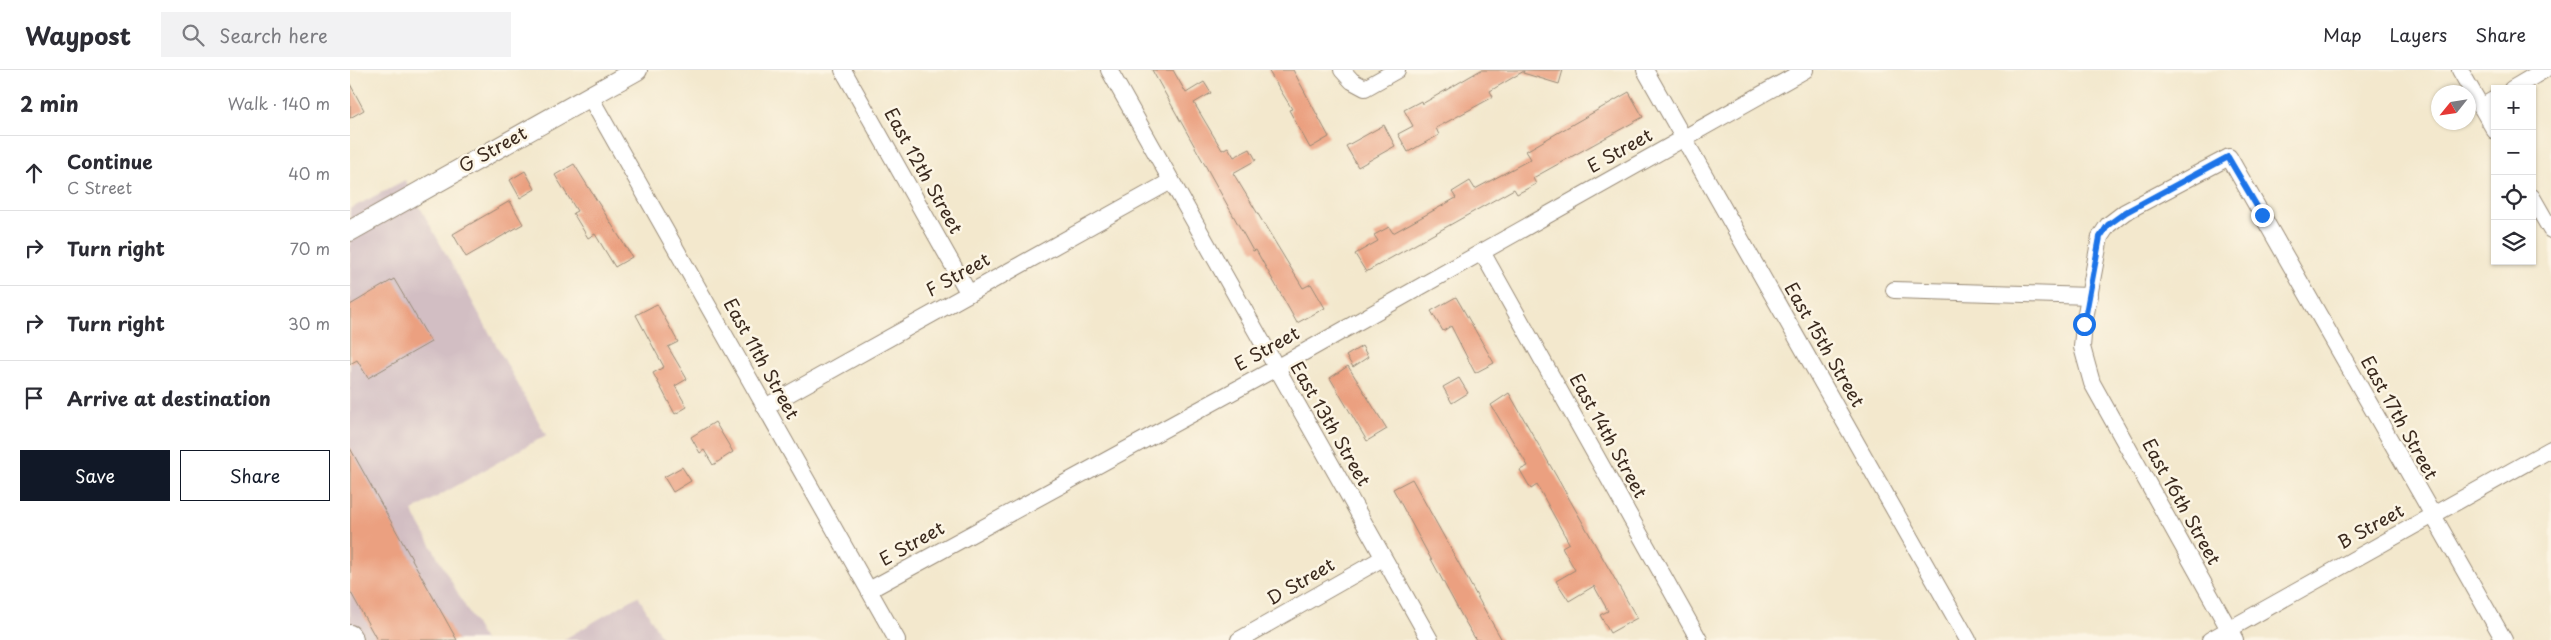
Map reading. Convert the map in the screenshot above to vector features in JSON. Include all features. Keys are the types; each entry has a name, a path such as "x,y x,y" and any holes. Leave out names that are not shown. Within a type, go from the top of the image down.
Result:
{"main road":[{"name":"G Street","path":"350,231 637,70"},
{"path":"350,635 353,640"}],"street":[{"name":"East 12th Street","path":"842,70 968,292"},
{"name":"East 13th Street","path":"1109,70 1430,640"},
{"path":"1342,70 1352,82 1364,88 1397,70"},
{"name":"East 15th Street","path":"1645,70 1682,139 1838,407 1968,640"},
{"path":"1682,139 1805,70"},
{"path":"2460,70 2488,103 2495,130"},
{"path":"2519,85 2544,70"},
{"name":"East 11th Street","path":"590,97 897,640"},
{"name":"E Street","path":"869,590 1276,368 1682,139"},
{"name":"East 17th Street","path":"2100,237 2108,225 2126,212 2228,157 2504,640"},
{"name":"F Street","path":"765,407 968,292 1171,181"},
{"path":"2536,204 2551,230"},
{"name":"East 16th Street","path":"2100,237 2082,347 2092,383 2232,635"},
{"name":"East 14th Street","path":"1482,252 1699,640"},
{"path":"1894,290 2090,296"},
{"name":"B Street","path":"2210,640 2232,635 2432,516 2551,449"},
{"name":"D Street","path":"1238,640 1383,558"}],"shaded area":[{"path":"405,180 546,435 412,511 484,640 350,640 350,209"},
{"path":"638,596 663,640 563,640"}],"building":[{"path":"1152,70 1173,70 1186,93 1204,82 1211,93 1194,103 1222,150 1228,147 1234,157 1250,149 1256,160 1233,173 1303,288 1311,284 1325,308 1297,323 1256,250 1253,251"},
{"path":"1268,70 1293,70 1329,137 1310,148 1289,110 1292,109"},
{"path":"1481,70 1563,70 1559,84 1523,73 1524,71 1490,91 1493,97 1436,128 1439,135 1408,152 1398,134 1413,126 1404,110 1421,101 1422,104"},
{"path":"350,84 364,110 350,118"},
{"path":"1629,92 1643,117 1533,178 1536,184 1517,194 1514,189 1366,272 1355,254 1378,241 1374,235 1389,227 1393,233 1456,198 1452,192 1470,181 1475,189 1531,159 1526,151"},
{"path":"1384,125 1395,146 1358,167 1346,146"},
{"path":"574,164 632,257 615,267 595,234 588,238 573,213 577,211 555,175"},
{"path":"525,171 535,189 520,198 510,180"},
{"path":"510,201 523,224 466,257 453,234"},
{"path":"394,279 431,342 368,378 357,360 350,364 350,305"},
{"path":"1456,297 1494,363 1475,373 1451,326 1443,331 1431,311"},
{"path":"657,304 678,342 668,347 687,379 675,386 687,407 675,414 653,373 664,367 636,315"},
{"path":"1362,346 1368,357 1353,367 1346,356"},
{"path":"1348,366 1387,429 1367,441 1330,378"},
{"path":"1459,378 1468,393 1452,403 1443,387"},
{"path":"1509,393 1637,618 1610,633 1600,615 1608,611 1594,586 1569,601 1556,581 1575,570 1562,547 1569,543 1537,485 1531,489 1520,470 1528,466 1491,405"},
{"path":"715,422 733,452 713,465 704,450 700,453 691,437"},
{"path":"350,448 457,640 377,640 350,591"},
{"path":"682,467 691,481 673,492 664,477"},
{"path":"1412,479 1502,640 1476,640 1463,618 1393,489"}],"route":[{"path":"2084,324 2100,237 2108,225 2126,212 2228,157 2262,215"}]}
